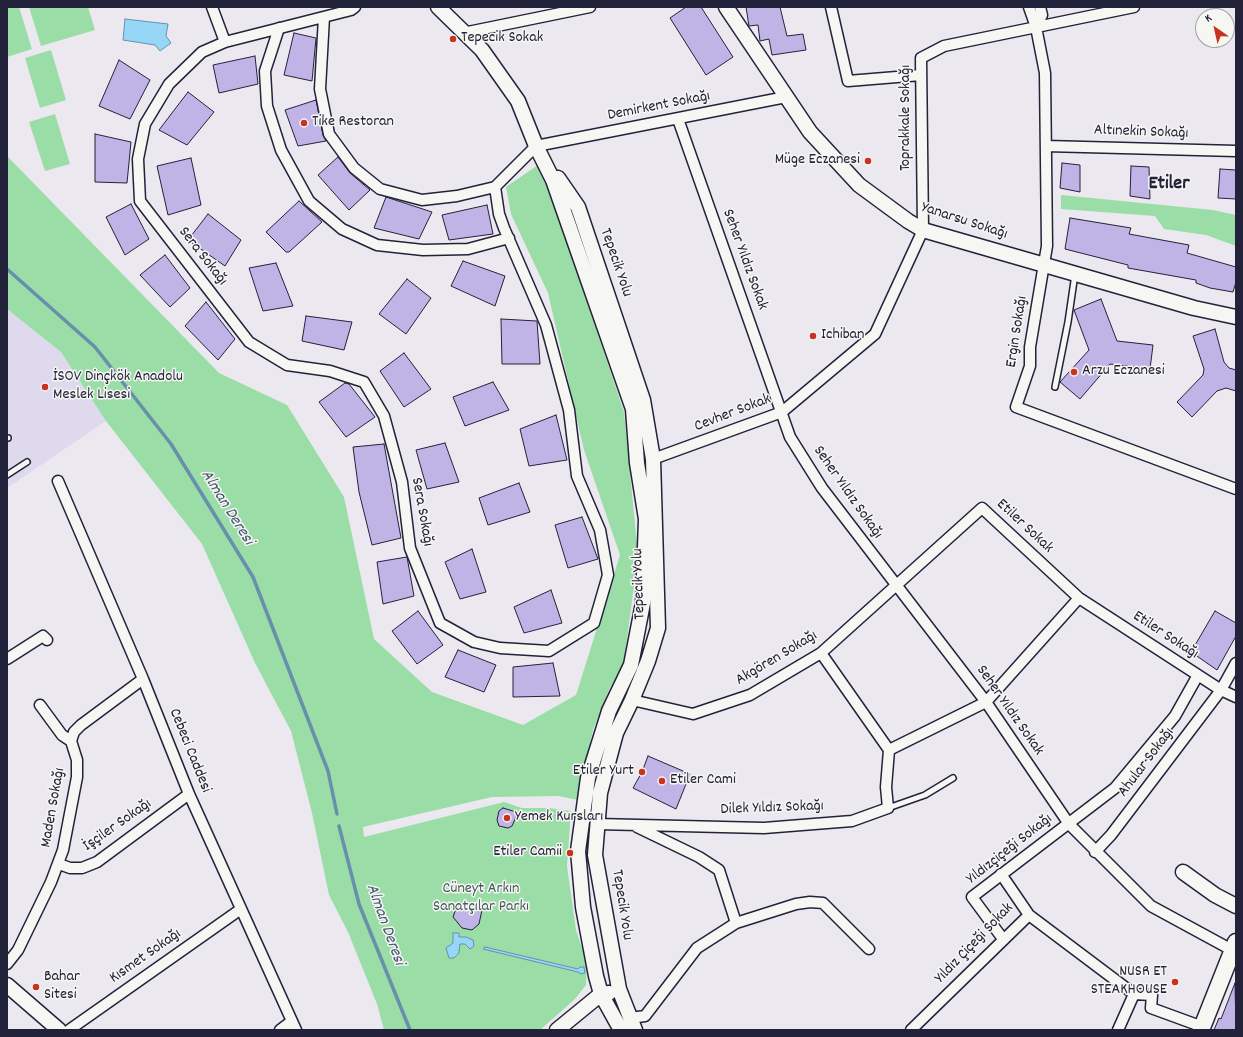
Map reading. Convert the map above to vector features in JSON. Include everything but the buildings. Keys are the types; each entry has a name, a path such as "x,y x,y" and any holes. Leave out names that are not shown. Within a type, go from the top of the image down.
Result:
{"main road":[{"name":"Tepecik Yolu","path":"438,7 482,50 518,101 536,146 553,180 633,409 637,463 646,519 643,603 631,665 609,711 588,778 578,851 582,900 596,976 601,994 621,1030"},
{"name":"Yanarsu Sokağı","path":"726,7 810,132 859,185 908,221 923,230 1194,308 1236,318"},
{"name":"Tepecik Yolu","path":"536,146 578,207 643,400 653,459 658,628 648,661 632,700 616,733 600,793 596,824 596,855 615,970 619,989 633,1024"},
{"path":"637,463 653,459"},
{"path":"616,696 632,700"},
{"path":"582,824 596,824"},
{"path":"1183,872 1215,896 1236,906"},
{"path":"1202,1028 1234,946"},
{"path":"596,976 615,970"},
{"path":"7,985 59,1030"},
{"path":"557,1030 601,994 607,994 619,989"}],"street":[{"path":"212,7 225,42"},
{"name":"Sera Sokağı","path":"355,7 352,10 225,42 202,52 169,84 145,124 138,159 140,200 249,342 287,365 330,371 364,382 384,416 402,482 410,548 440,623 474,642 500,648 549,651 594,623 608,575 600,530 578,476 569,410 546,325 499,214 495,187"},
{"path":"463,33 590,7"},
{"path":"831,7 848,81 921,76"},
{"name":"Ergin Sokağı","path":"1029,7 1036,27 1045,73 1047,246 1030,348 1030,366 1016,407 1236,489"},
{"name":"Ergin Sokağı","path":"1036,27 1042,15 1040,7"},
{"name":"Toprakkale Sokağı","path":"923,230 921,58 944,46 1134,7"},
{"path":"324,17 320,89 329,134 354,168 380,189 422,200 457,196 495,187 536,146"},
{"path":"279,28 265,71 267,106 281,150 310,201 342,229 377,245 423,250 468,249 509,238"},
{"name":"Demirkent Sokağı","path":"536,146 786,97"},
{"name":"Seher Yıldız Sokak","path":"678,119 782,412"},
{"name":"Altınekin Sokağı","path":"1046,146 1236,151"},
{"name":"Cevher Sokak","path":"653,459 782,412 875,334 923,230"},
{"name":"Seher Yıldız Sokağı","path":"782,412 790,437 822,488 896,586"},
{"name":"Cebeci Caddesi","path":"58,481 143,679 189,794 294,1026"},
{"name":"Etiler Sokak","path":"896,586 982,508 1079,598"},
{"name":"Seher Yıldız Sokak","path":"896,586 939,639 986,702 1069,824 1095,852"},
{"name":"Akgören Sokağı","path":"632,700 693,714 750,695 821,653 896,586"},
{"path":"889,750 986,702 1079,598"},
{"name":"Etiler Sokağı","path":"1079,598 1221,690 1236,697"},
{"path":"7,659 44,636 47,640"},
{"path":"821,653 889,750 886,787 888,808"},
{"name":"Ahular Sokağı","path":"1095,852 1111,835 1221,690 1236,663"},
{"name":"Ahular Sokağı","path":"1069,824 1115,788 1175,716 1198,675"},
{"path":"40,704 62,735 71,741 74,732 81,725 143,679"},
{"name":"Maden Sokağı","path":"7,964 18,950 59,864 77,778 77,760 71,741"},
{"name":"İşçiler Sokağı","path":"59,864 70,868 82,868 97,862 189,794"},
{"name":"Dilek Yıldız Sokağı","path":"596,824 764,828 852,821 888,808"},
{"name":"Yıldızçiçeği Sokağı","path":"1003,939 972,897 1069,824"},
{"path":"634,825 699,857 719,870 736,923"},
{"path":"1095,852 1151,906 1234,946"},
{"name":"Yıldız Çiçeği Sokak","path":"911,1030 1029,914 1001,874"},
{"path":"633,1024 645,1016 697,948 736,923 796,904 810,902 823,903 869,949"},
{"name":"Kısmet Sokağı","path":"69,1030 241,909"},
{"path":"1029,914 1134,994 1152,995 1151,1008 1202,1028"},
{"path":"1118,1030 1134,994"},
{"path":"280,1030 294,1026"}],"lane":[{"path":"1055,387 1068,322 1075,274"},
{"path":"7,475 27,462"},
{"path":"888,808 925,795 953,778"}],"shaded area":[{"name":"İSOV Dinçkök Anadolu Meslek Lisesi","path":"7,309 61,352 106,421 7,488"}],"green space":[{"path":"7,7 19,7 32,49 7,57"},
{"path":"29,7 88,7 95,30 41,46"},
{"path":"51,50 66,100 40,108 25,58"},
{"path":"55,114 70,164 45,171 29,122"},
{"name":"Cüneyt Arkın Sanatçılar Parkı","path":"7,156 219,373 287,405 344,497 374,639 432,692 523,725 576,695 620,555 584,450 548,293 511,214 506,187 538,165 556,209 624,412 638,555 624,662 608,692 593,730 578,800 558,796 492,797 363,827 364,837 504,802 522,808 549,808 571,811 567,866 576,930 587,963 586,985 575,999 540,1030 384,1030 377,1004 348,932 329,895 312,813 291,731 255,663 202,544 106,421 61,352 7,309"},
{"path":"1061,195 1213,210 1236,215 1236,246 1206,235 1164,229 1155,216 1061,209"}],"water":[{"path":"125,19 168,24 166,36 171,43 160,51 155,45 123,40"},
{"path":"453,933 459,933 459,937 466,937 473,940 474,946 470,949 465,944 460,944 459,953 454,958 449,958 446,948 453,943"},
{"path":"485,947 578,969 580,967 584,967 585,973 581,974 483,949"}],"waterway":[{"name":"Alman Deresi","path":"7,269 95,347 171,444 253,577 328,771 337,814"},
{"name":"Alman Deresi","path":"339,826 359,904 410,1030"}],"place":[{"name":"Tepecik Sokak","path":"453,39"},
{"name":"Tike Restoran","path":"304,123"},
{"name":"Müge Eczanesi","path":"868,161"},
{"name":"Ichiban","path":"813,336"},
{"name":"Arzu Eczanesi","path":"1074,372"},
{"name":"İSOV Dinçkök Anadolu Meslek Lisesi","path":"45,387"},
{"name":"Etiler Yurt","path":"642,772"},
{"name":"Etiler Cami","path":"662,781"},
{"name":"Yemek Kursları","path":"507,818"},
{"name":"Etiler Camii","path":"570,853"},
{"name":"NUSR ET STEAKHOUSE","path":"1175,982"},
{"name":"Bahar Sitesi","path":"36,987"}],"district":[{"name":"Etiler","path":"1169,185"}]}
